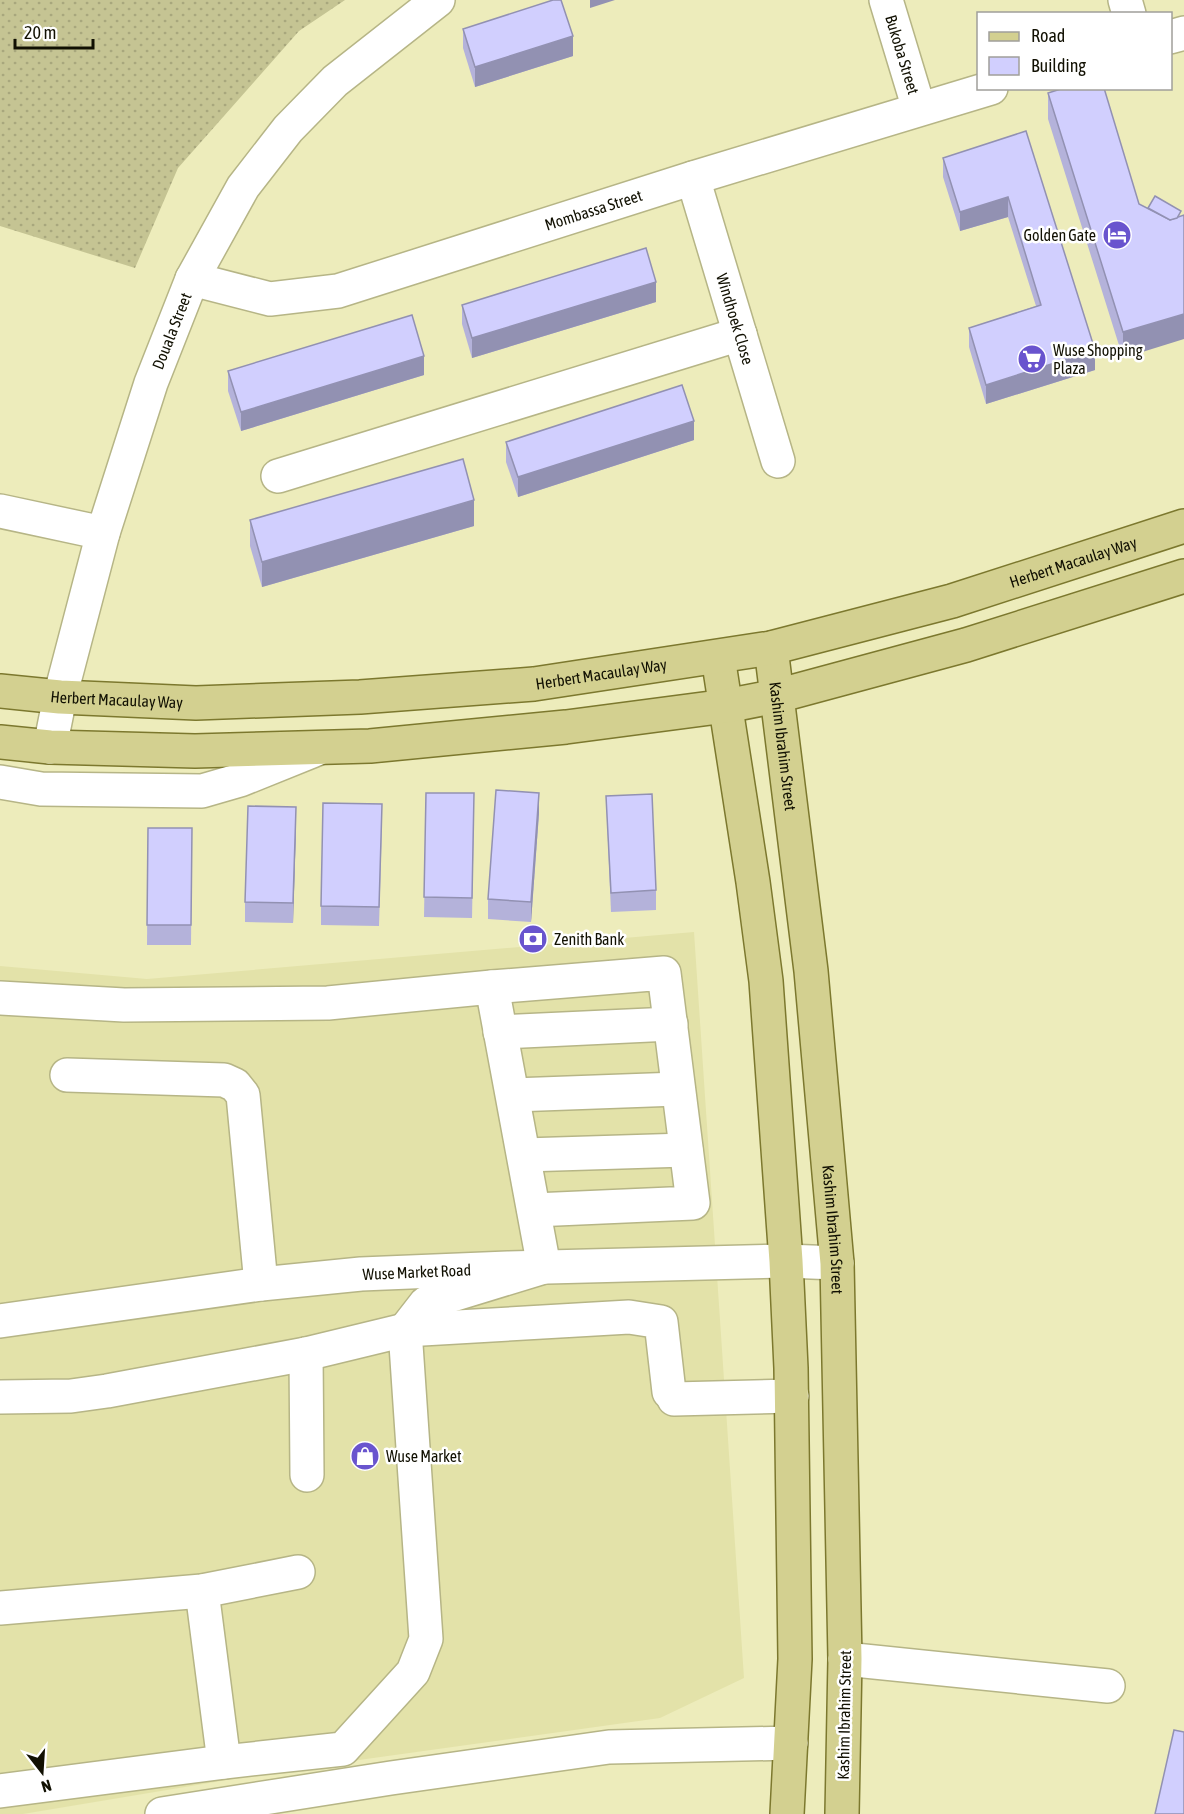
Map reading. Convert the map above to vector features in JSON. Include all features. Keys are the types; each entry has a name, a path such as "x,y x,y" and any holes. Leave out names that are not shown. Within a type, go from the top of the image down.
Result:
{"main road":[{"name":"Herbert Macaulay Way","path":"0,691 60,697 196,703 360,697 534,684 771,648 952,601 1184,526"},
{"path":"0,742 50,747 195,751 370,746 555,728 726,706 777,696 966,645 1184,576"},
{"name":"Kashim Ibrahim Street","path":"771,648 811,971 837,1263 845,1659 842,1814"},
{"path":"718,657 766,981 786,1261 792,1396 795,1659 787,1814"}],"street":[{"name":"Douala Street","path":"50,747 60,697 103,533 151,383 192,279 243,187 288,129 335,81 438,0"},
{"name":"Bukoba Street","path":"886,0 920,109"},
{"name":"Mombassa Street","path":"192,279 270,299 338,291 693,178 985,90"},
{"name":"Windhoek Close","path":"693,178 778,461"},
{"path":"278,476 740,334"},
{"path":"0,511 103,533"},
{"path":"0,782 41,789 202,791 240,780 320,747"},
{"path":"0,998 124,1005 328,1003 664,973 693,1203 534,1210"},
{"path":"0,1791 343,1749 414,1672 426,1639 405,1330 426,1304 544,1267 492,987"},
{"path":"500,1032 671,1024"},
{"path":"67,1075 224,1080 235,1085 243,1095 261,1284"},
{"path":"513,1095 678,1089"},
{"path":"524,1155 686,1150"},
{"name":"Wuse Market Road","path":"0,1322 261,1284 362,1274 786,1261 837,1263"},
{"path":"0,1398 71,1396 98,1392 306,1354 405,1330 629,1317 661,1322 672,1396 792,1396"},
{"path":"306,1354 307,1475"},
{"path":"0,1608 202,1591 298,1572"},
{"path":"202,1591 224,1762"},
{"path":"845,1659 1108,1686"},
{"path":"162,1814 391,1778 609,1748 791,1743"}],"shaded area":[{"path":"0,0 345,0 299,31 178,168 135,268 0,226"},
{"name":"Wuse Market","path":"694,932 744,1678 660,1718 287,1770 23,1814 0,1814 0,966 147,979"}],"building":[{"path":"553,0 561,0 573,36 475,67 463,29"},
{"name":"Golden Gate","path":"1058,90 1105,90 1139,204 1170,220 1184,215 1184,314 1123,332 1048,93"},
{"path":"1026,131 1095,350 986,385 969,328 1041,305 1008,197 960,212 943,158"},
{"path":"1155,196 1181,211 1177,218 1170,220 1148,208"},
{"path":"646,248 656,282 472,338 462,305"},
{"path":"412,315 424,356 241,412 228,371"},
{"path":"682,385 694,421 518,477 506,442"},
{"path":"463,459 474,500 262,562 250,520"},
{"path":"496,790 539,793 531,902 488,899"},
{"path":"426,793 474,793 472,898 424,897"},
{"path":"652,794 656,890 611,893 606,796"},
{"path":"323,803 382,804 379,907 321,906"},
{"path":"248,806 296,807 293,903 245,902"},
{"path":"148,828 192,828 191,925 147,925"},
{"path":"1174,1730 1184,1732 1184,1814 1155,1814"}],"place":[{"name":"Golden Gate","path":"1117,235"},
{"name":"Wuse Shopping Plaza","path":"1032,359"},
{"name":"Zenith Bank","path":"533,939"},
{"name":"Wuse Market","path":"365,1456"}]}
